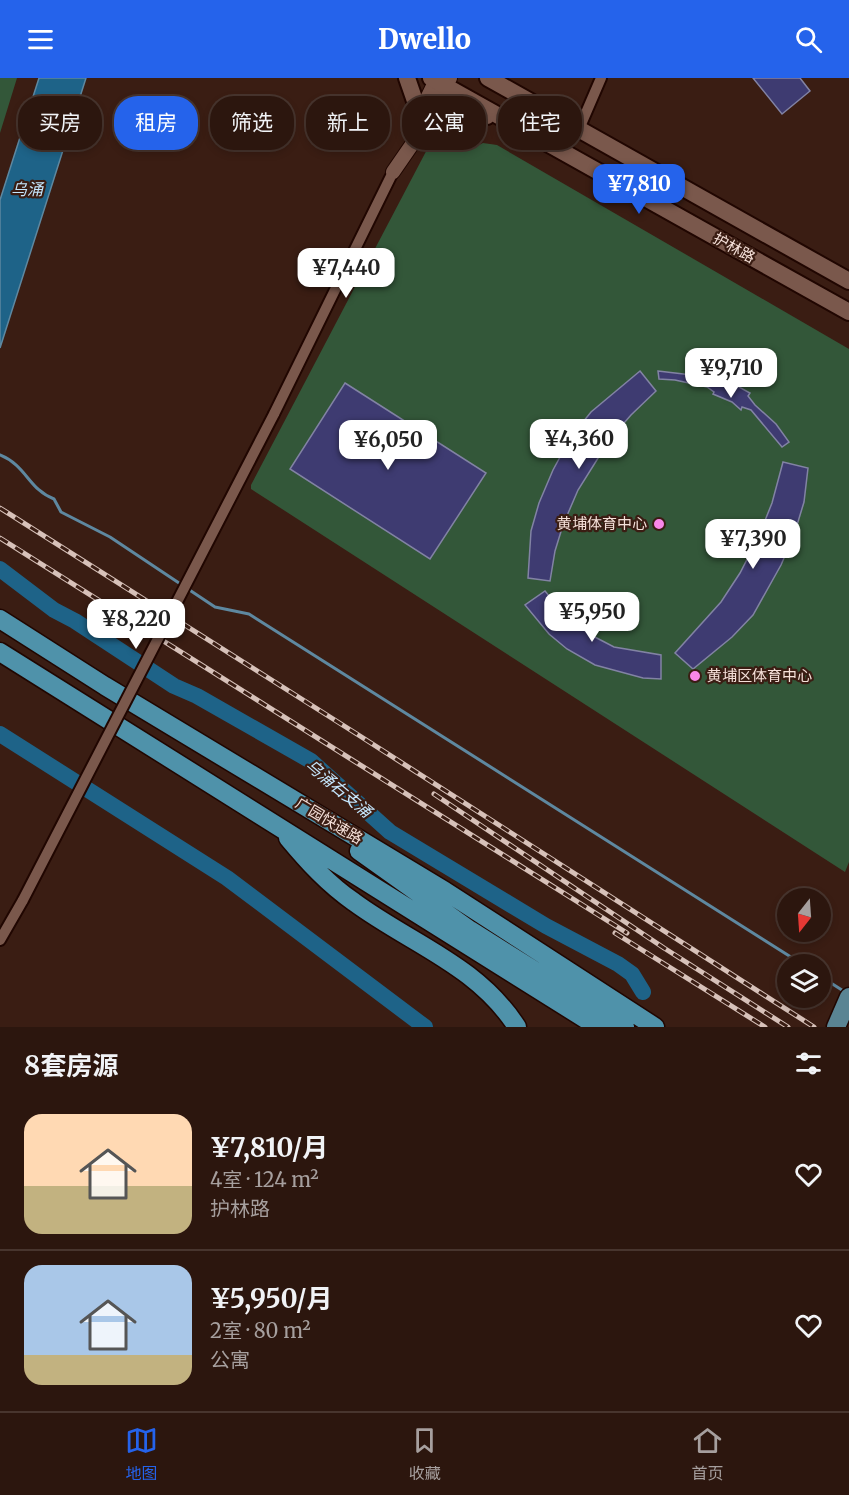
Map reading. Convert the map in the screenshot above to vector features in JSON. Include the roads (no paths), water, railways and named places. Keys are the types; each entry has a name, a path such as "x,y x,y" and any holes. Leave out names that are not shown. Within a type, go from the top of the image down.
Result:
{"highway":[{"name":"广园快速路","path":"0,619 445,891 655,1027"},
{"name":"广园快速路","path":"0,652 498,964 541,998 598,1027"},
{"path":"275,789 403,884 470,930 625,1027"},
{"path":"279,827 309,863 333,886 354,903 471,975 496,1000 517,1027"},
{"path":"541,998 575,1027"}],"main road":[{"path":"407,78 413,96"},
{"name":"护林路","path":"488,78 501,82 522,96"},
{"name":"护林路","path":"440,80 498,115"},
{"name":"护林路","path":"582,131 849,281"},
{"name":"护林路","path":"559,150 849,312"},
{"path":"836,1027 849,997"}],"street":[{"path":"582,122 601,78"},
{"path":"433,96 440,80"},
{"path":"0,940 23,900 274,414 405,150"}],"water":[{"name":"乌涌","path":"39,78 86,78 80,96 33,96"},
{"name":"乌涌","path":"18,144 18,150 63,150 0,348 0,200"}],"waterway":[{"path":"0,455 16,465 45,495 54,499 61,512 110,537 215,607 249,614 786,954"},
{"name":"乌涌右支涌","path":"0,569 54,610 75,621 174,686 197,696 311,761 390,832 546,926 618,964 632,974 643,992"},
{"name":"乌涌右支涌","path":"0,734 227,878 425,1027"},
{"path":"831,983 845,992"}],"railway":[{"path":"0,508 814,1027"},
{"path":"0,538 627,933"},
{"path":"434,794 664,948 788,1027"},
{"path":"615,933 765,1027"}],"place":[{"name":"黄埔体育中心","path":"659,524"},
{"name":"黄埔区体育中心","path":"695,676"}]}
